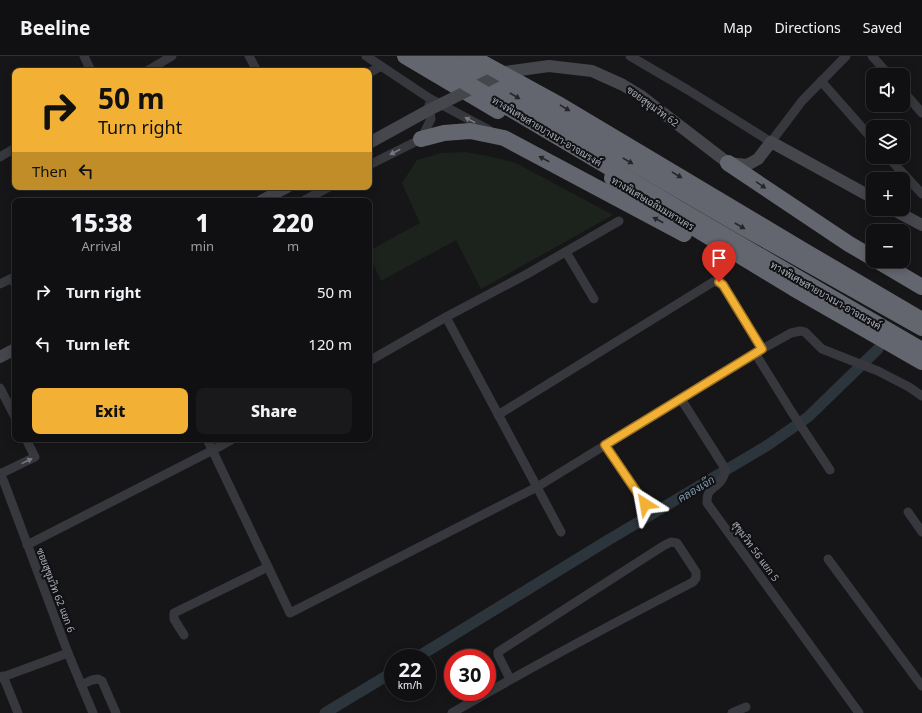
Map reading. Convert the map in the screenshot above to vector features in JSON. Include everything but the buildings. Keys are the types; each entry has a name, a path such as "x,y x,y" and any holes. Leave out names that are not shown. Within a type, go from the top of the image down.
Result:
{"highway":[{"name":"ทางพิเศษเฉลิมมหานคร","path":"404,56 582,160 793,288 922,362"},
{"name":"ทางพิเศษสายบางนา-อาจณรงค์","path":"421,56 681,210 922,350"},
{"path":"445,56 922,328"},
{"path":"470,56 560,105 922,320"},
{"path":"421,139 444,133 470,131 504,138 734,260 793,288"},
{"path":"728,164 866,254"},
{"path":"890,268 922,287"}],"street":[{"path":"84,56 90,68"},
{"path":"152,68 172,56"},
{"path":"249,56 255,68"},
{"path":"366,56 429,98 504,138"},
{"path":"630,56 771,142 866,194"},
{"path":"728,164 747,165 758,159 802,101 846,56"},
{"path":"872,56 883,68"},
{"path":"372,71 381,66"},
{"name":"ซอยสุขุมวิท 62","path":"372,141 429,110 505,72 549,66 592,71 623,85 641,96 728,164"},
{"path":"821,81 866,132"},
{"path":"372,164 421,139 431,119 429,98"},
{"path":"910,99 922,113"},
{"path":"0,157 12,150"},
{"path":"894,164 922,194"},
{"path":"267,198 281,190"},
{"path":"309,198 323,190"},
{"path":"904,216 922,226"},
{"path":"372,359 446,317 527,274 619,221"},
{"path":"566,252 594,299"},
{"path":"0,284 12,280"},
{"path":"498,415 713,282 719,282 723,285 791,411 830,470"},
{"path":"446,317 561,532"},
{"path":"209,442 290,613 537,487 758,351 791,333 800,331 806,332 822,349 878,371 909,387 922,396"},
{"path":"0,357 12,351"},
{"path":"0,388 12,411"},
{"name":"สุขุมวิท 56 แยก 5","path":"681,398 726,470 719,483 709,491 707,503 859,713"},
{"path":"0,474 35,457 28,442"},
{"path":"27,545 228,442"},
{"path":"605,445 645,504"},
{"name":"ซอยสุขุมวิท 62 แยก 6","path":"0,474 68,653 93,713"},
{"path":"908,512 922,531"},
{"path":"452,713 510,679 693,582 696,578 696,572 678,543 671,542 663,546 498,652 498,655 510,679"},
{"path":"828,559 922,686"},
{"path":"184,635 174,619 174,613 268,567"},
{"path":"18,713 2,677 68,653"},
{"path":"82,685 92,680 98,679 102,681 116,713"},
{"path":"732,713 746,707"}],"shaded area":[{"path":"465,152 516,163 613,215 481,289 456,240 381,281 372,262 372,249 420,223 402,183 417,160 441,153"}],"waterway":[{"name":"คลองเจ๊ก","path":"431,649 605,542 768,445 808,417 878,349"},
{"name":"คลองเจ๊ก","path":"325,713 384,677"}],"route":[{"path":"645,504 605,445 762,349 723,285 719,282"}]}
